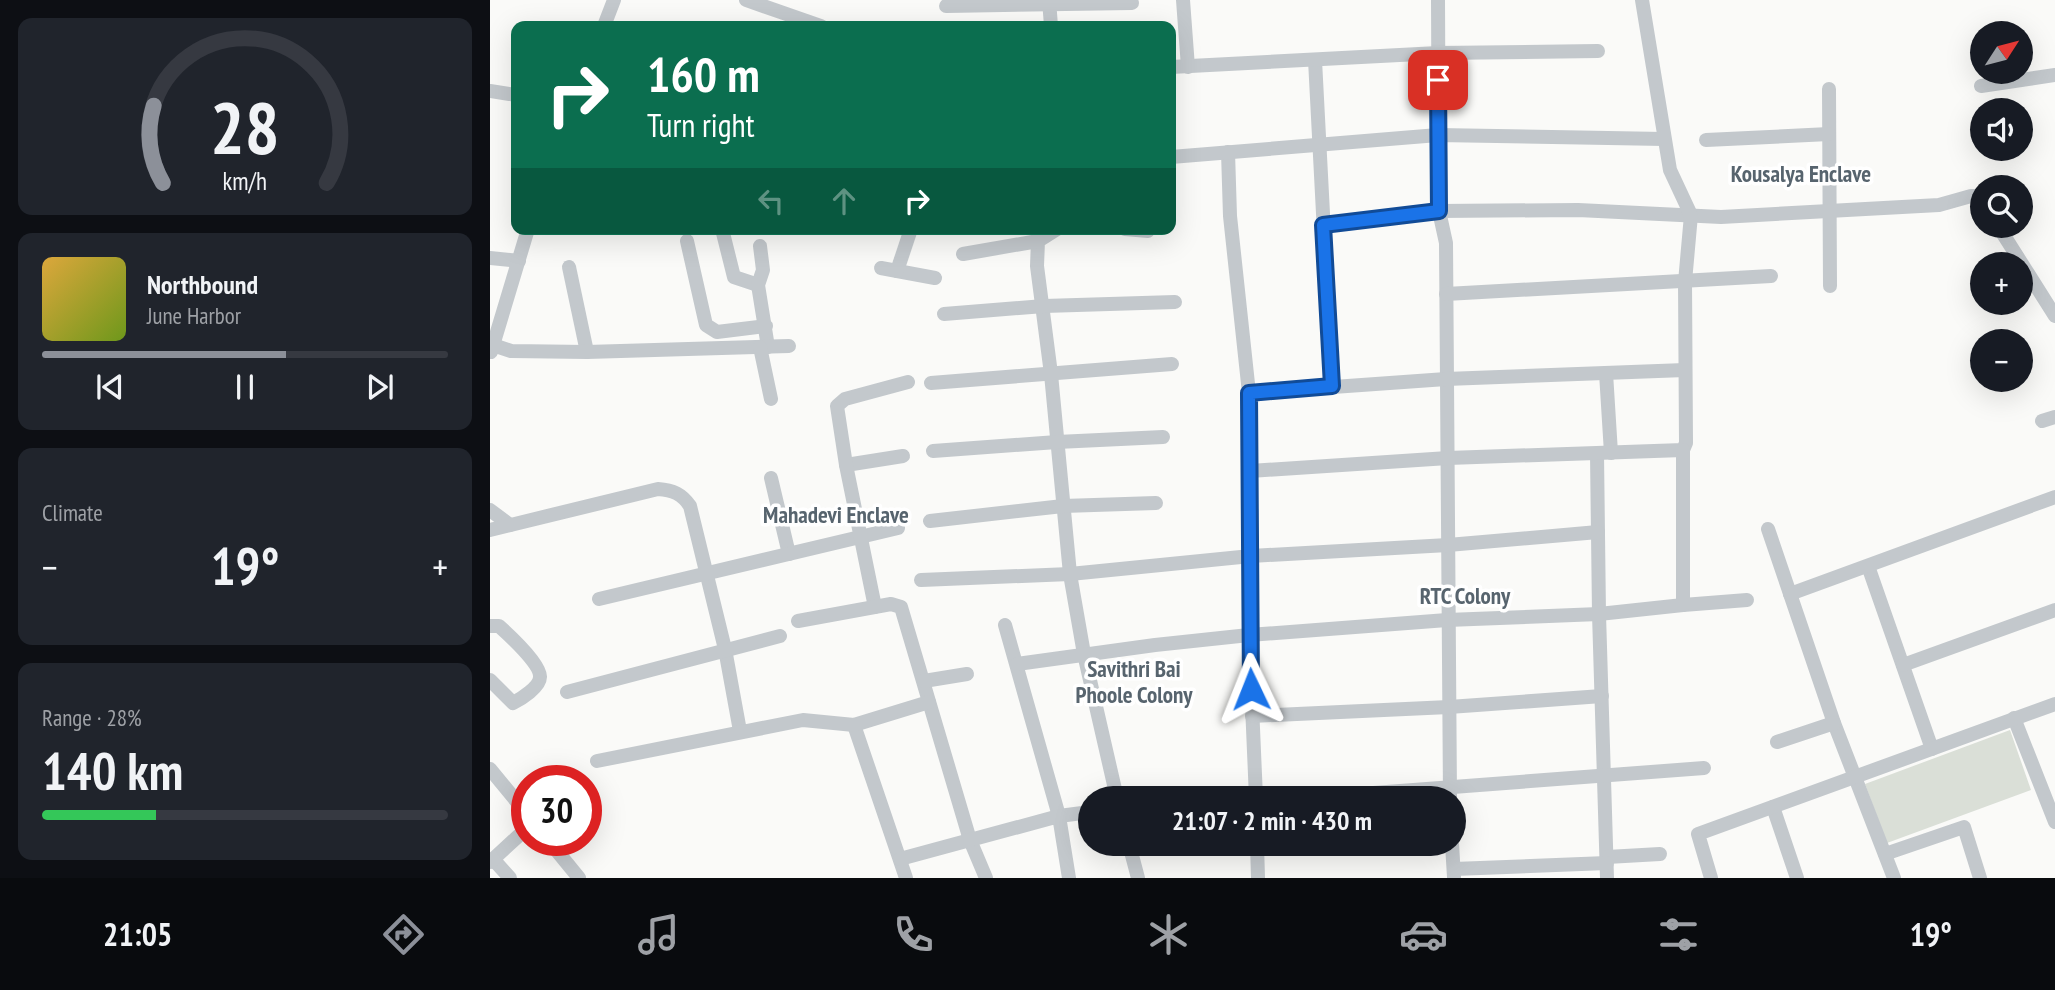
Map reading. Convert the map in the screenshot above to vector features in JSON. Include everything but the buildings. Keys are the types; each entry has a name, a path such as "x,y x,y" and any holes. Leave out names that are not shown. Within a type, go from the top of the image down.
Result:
{"street":[{"path":"606,21 614,0"},
{"path":"746,0 782,6 811,21"},
{"path":"1183,0 1188,67"},
{"path":"1438,0 1439,211 1446,243 1450,786"},
{"path":"1642,0 1670,170 1691,215 1685,282 1683,604"},
{"path":"1049,2 1051,21"},
{"path":"946,6 1049,2 1132,3"},
{"path":"1176,67 1438,53 1598,51"},
{"path":"1315,60 1332,386"},
{"path":"1981,86 2053,80"},
{"path":"1829,89 1830,286"},
{"path":"490,91 511,93"},
{"path":"1706,140 1829,134"},
{"path":"1176,157 1438,135 1664,139"},
{"path":"1228,152 1230,216 1249,393 1249,635 1255,786"},
{"path":"1323,225 1439,211 1578,210 1721,217 1939,205 1970,196"},
{"path":"526,235 491,347 511,351 587,352 789,346"},
{"path":"724,235 734,277 758,285"},
{"path":"897,271 909,235"},
{"path":"963,254 1038,242 1048,235"},
{"path":"2006,238 2055,316"},
{"path":"687,241 706,325 717,332 766,326"},
{"path":"1038,242 1037,266 1044,306 1069,575 1114,786"},
{"path":"760,246 763,270 758,285 766,326 764,347 772,399"},
{"path":"490,258 519,261"},
{"path":"569,267 587,352"},
{"path":"881,268 936,278"},
{"path":"1446,294 1771,276"},
{"path":"944,314 1044,306 1175,302"},
{"path":"931,383 1172,364"},
{"path":"1249,393 1446,379 1685,370"},
{"path":"1606,373 1598,532 1607,866"},
{"path":"875,607 845,465 837,406 840,402 908,382"},
{"path":"933,452 1163,437"},
{"path":"1250,471 1448,458 1683,450"},
{"path":"845,465 903,456"},
{"path":"771,478 789,554"},
{"path":"490,530 659,489 676,492 684,497 690,506 725,649 740,731"},
{"path":"1790,594 2055,498"},
{"path":"930,522 1063,506 1156,502"},
{"path":"490,510 510,525"},
{"path":"599,599 898,528"},
{"path":"1768,529 1834,723 1894,878"},
{"path":"921,580 1069,575 1251,556 1448,545 1598,532"},
{"path":"1868,566 1932,749"},
{"path":"1017,664 1249,635 1447,620 1599,614 1747,600"},
{"path":"797,621 891,604 901,607 970,840 986,878"},
{"path":"1903,665 2055,610"},
{"path":"1005,625 1059,816 1069,878"},
{"path":"490,626 499,626 518,644 538,668 540,677 537,685 513,703 490,680"},
{"path":"566,692 780,636"},
{"path":"924,681 967,674"},
{"path":"1251,716 1449,707 1602,695"},
{"path":"597,761 803,720 854,725 929,702"},
{"path":"1711,878 1698,834 2055,704"},
{"path":"2014,719 2055,822"},
{"path":"1777,742 1834,723"},
{"path":"854,725 906,878"},
{"path":"1466,791 1604,774 1704,768"},
{"path":"490,769 511,795"},
{"path":"1773,807 1797,878"},
{"path":"900,859 1059,816 1078,814"},
{"path":"1885,854 1964,827 1980,878"},
{"path":"510,878 492,860 511,843"},
{"path":"1454,873 1607,866 1660,854"},
{"path":"561,856 579,878"},
{"path":"1132,856 1138,878"},
{"path":"1257,856 1258,878"}],"shaded area":[{"path":"2010,730 2031,790 1887,843 1865,784"}],"district":[{"name":"Kousalya Enclave","path":"1801,174"},
{"name":"Mahadevi Enclave","path":"836,515"},
{"name":"RTC Colony","path":"1465,596"},
{"name":"Savithri Bai Phoole Colony","path":"1134,682"}],"route":[{"path":"1251,689 1249,393 1332,386 1323,225 1439,211 1438,80"}]}
